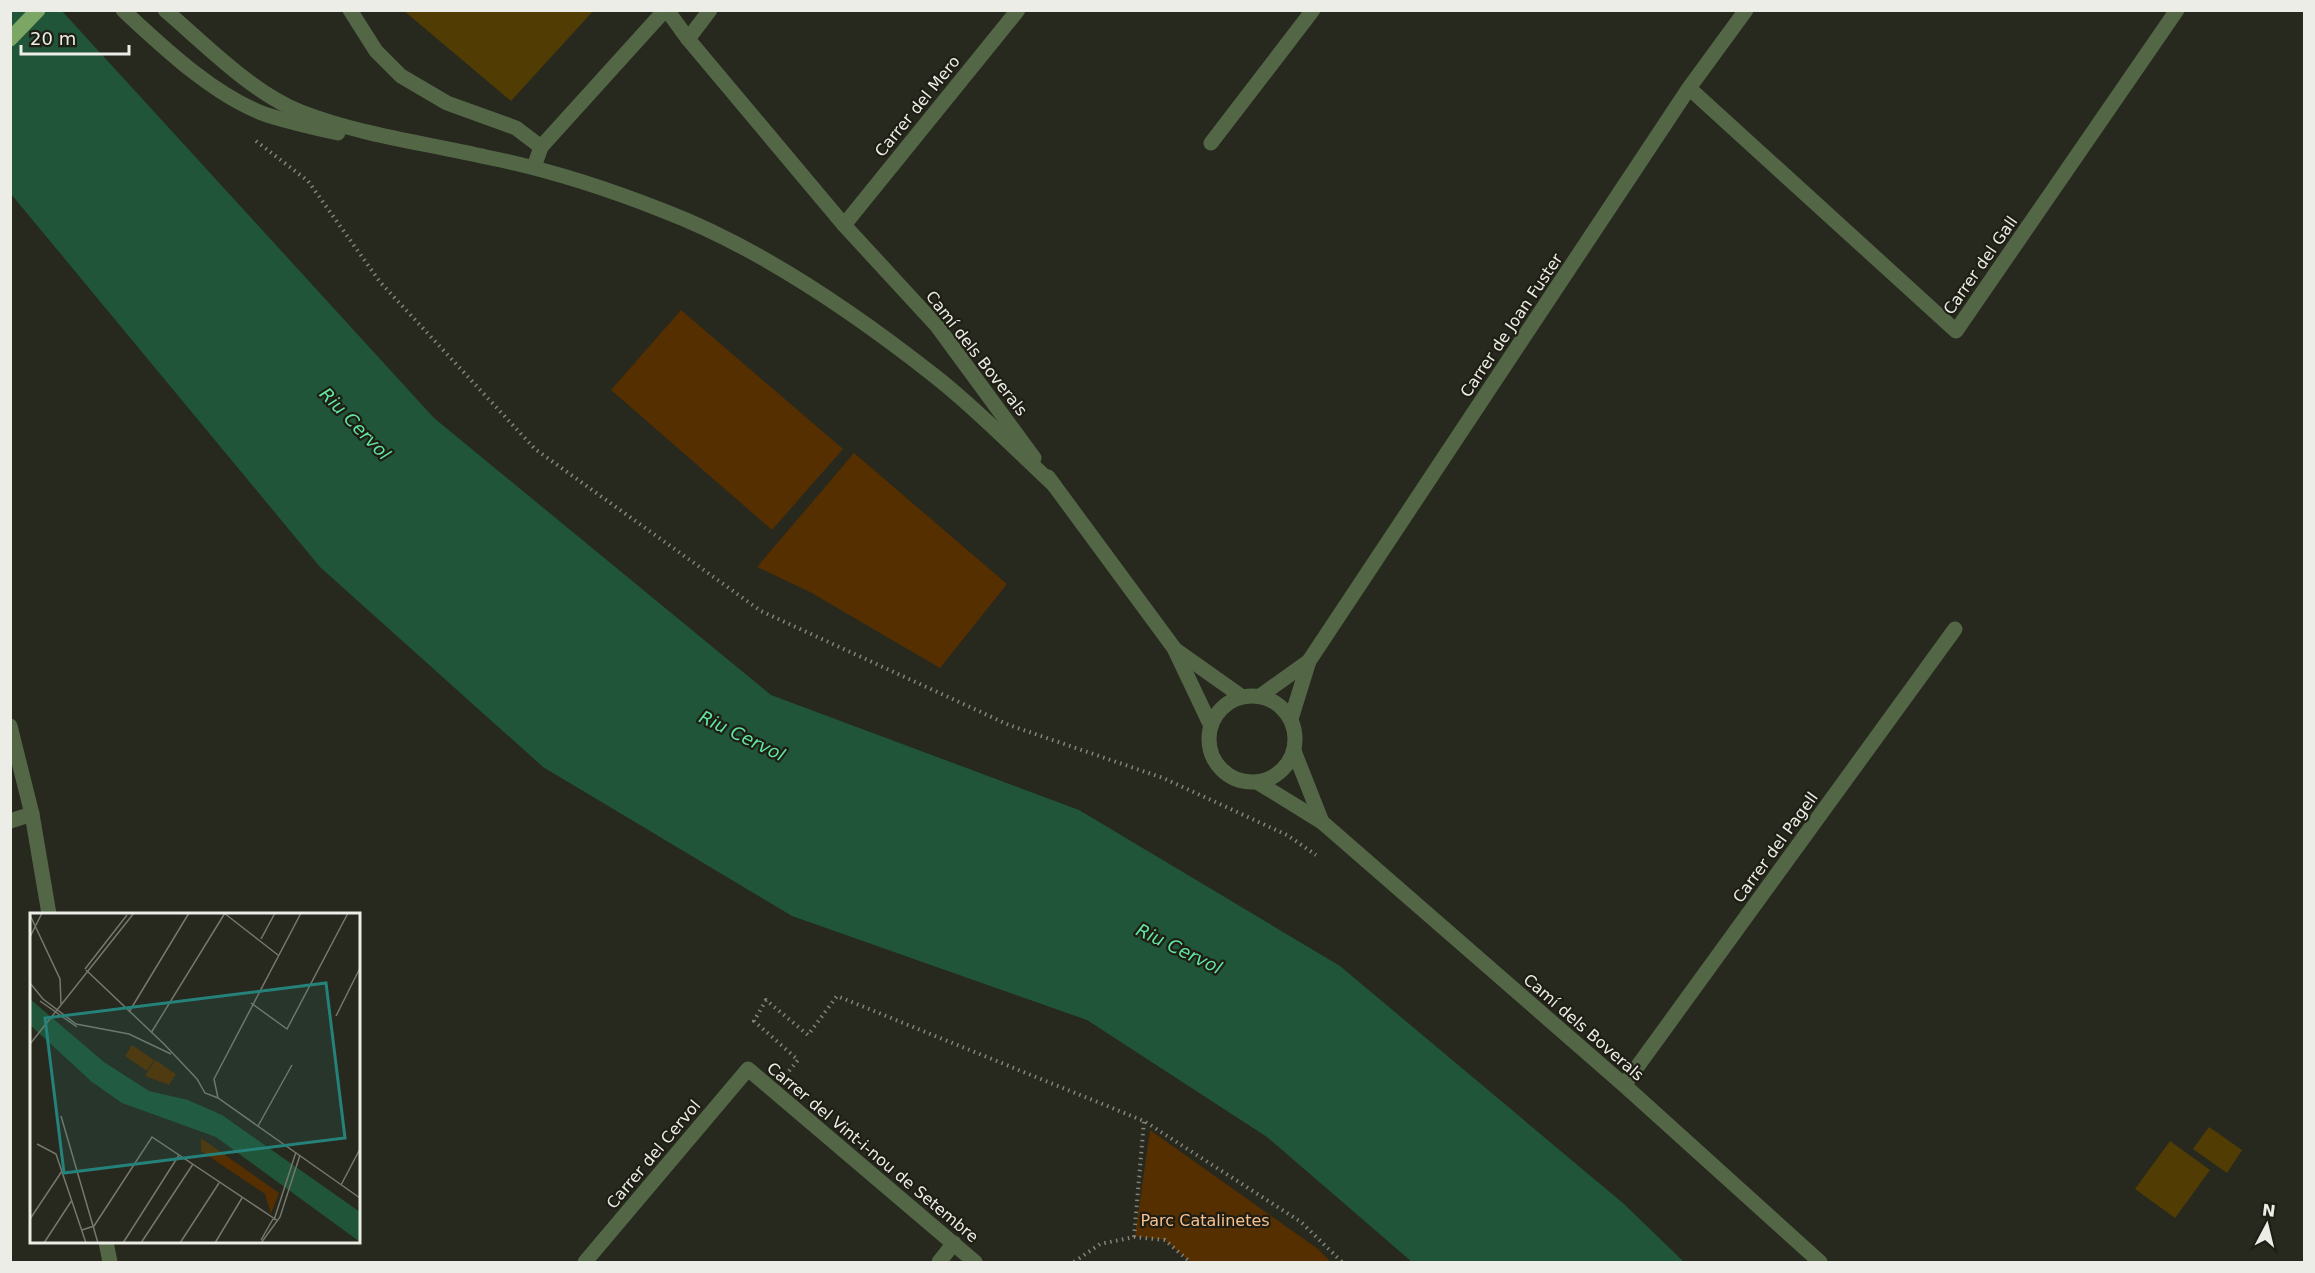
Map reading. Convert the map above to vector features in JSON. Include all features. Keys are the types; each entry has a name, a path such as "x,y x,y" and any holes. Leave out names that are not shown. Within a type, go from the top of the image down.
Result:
{"main road":[{"path":"10,39 38,10"}],"street":[{"path":"123,10 169,53 230,96 265,114 351,135 416,142"},
{"path":"165,10 250,82 299,111 361,130 534,167 600,187 668,212 773,264 858,319 938,378 1054,485"},
{"path":"350,10 376,51 401,76 447,103 516,128 542,147"},
{"path":"534,167 542,147 666,10"},
{"name":"Camí dels Boverals","path":"666,10 844,225 937,326 1174,648 1210,726"},
{"path":"688,39 710,10"},
{"name":"Carrer del Mero","path":"844,225 1018,10"},
{"path":"1211,143 1313,10"},
{"name":"Carrer de Joan Fuster","path":"1291,719 1309,661 1689,88 1746,10"},
{"name":"Carrer del Gall","path":"1689,88 1956,331 2177,10"},
{"name":"Carrer del Pagell","path":"1624,1086 1955,629"},
{"name":"Camí dels Boverals","path":"1174,648 1241,696"},
{"name":"Carrer de Joan Fuster","path":"1260,696 1309,661"},
{"path":"1241,696 1260,696 1272,700 1291,719 1295,741 1294,751 1280,772 1257,782 1233,777 1215,761 1209,738 1210,726 1224,706 1241,696"},
{"path":"10,726 32,814 49,913"},
{"name":"Camí dels Boverals","path":"1294,751 1322,822"},
{"name":"Camí dels Boverals","path":"1257,782 1322,822 1624,1086 1820,1263"},
{"path":"10,821 32,814"},
{"name":"Carrer del Vint-i-nou de Setembre","path":"748,1069 975,1263"},
{"name":"Carrer del Cervol","path":"585,1263 748,1069"},
{"path":"106,1243 110,1263"},
{"path":"939,1263 954,1243"}],"path":[{"path":"252,138 308,181 380,282 535,449 761,611 1009,725 1163,778 1287,835 1301,845"},
{"path":"774,1091 798,1060 754,1021 766,1000 808,1035 837,996 1144,1121 1301,1222 1342,1263"},
{"path":"1134,1237 1144,1121"},
{"path":"1074,1263 1100,1244 1134,1237 1165,1240 1190,1263"}],"green space":[{"path":"681,310 843,449 772,530 611,390"},
{"path":"854,453 1007,584 940,668 810,592 757,567"},
{"name":"Parc Catalinetes","path":"1150,1130 1318,1249 1331,1262 1190,1262 1165,1240 1135,1236"}],"water":[{"name":"Riu Cervol","path":"10,11 62,11 434,418 771,695 1079,810 1340,966 1624,1204 1684,1262 1412,1262 1267,1137 1087,1020 792,916 543,767 320,567 11,194"}],"building":[{"path":"403,10 594,10 511,101"},
{"path":"2209,1127 2242,1150 2227,1173 2193,1149"},
{"path":"2170,1141 2210,1170 2175,1218 2135,1189"}]}
